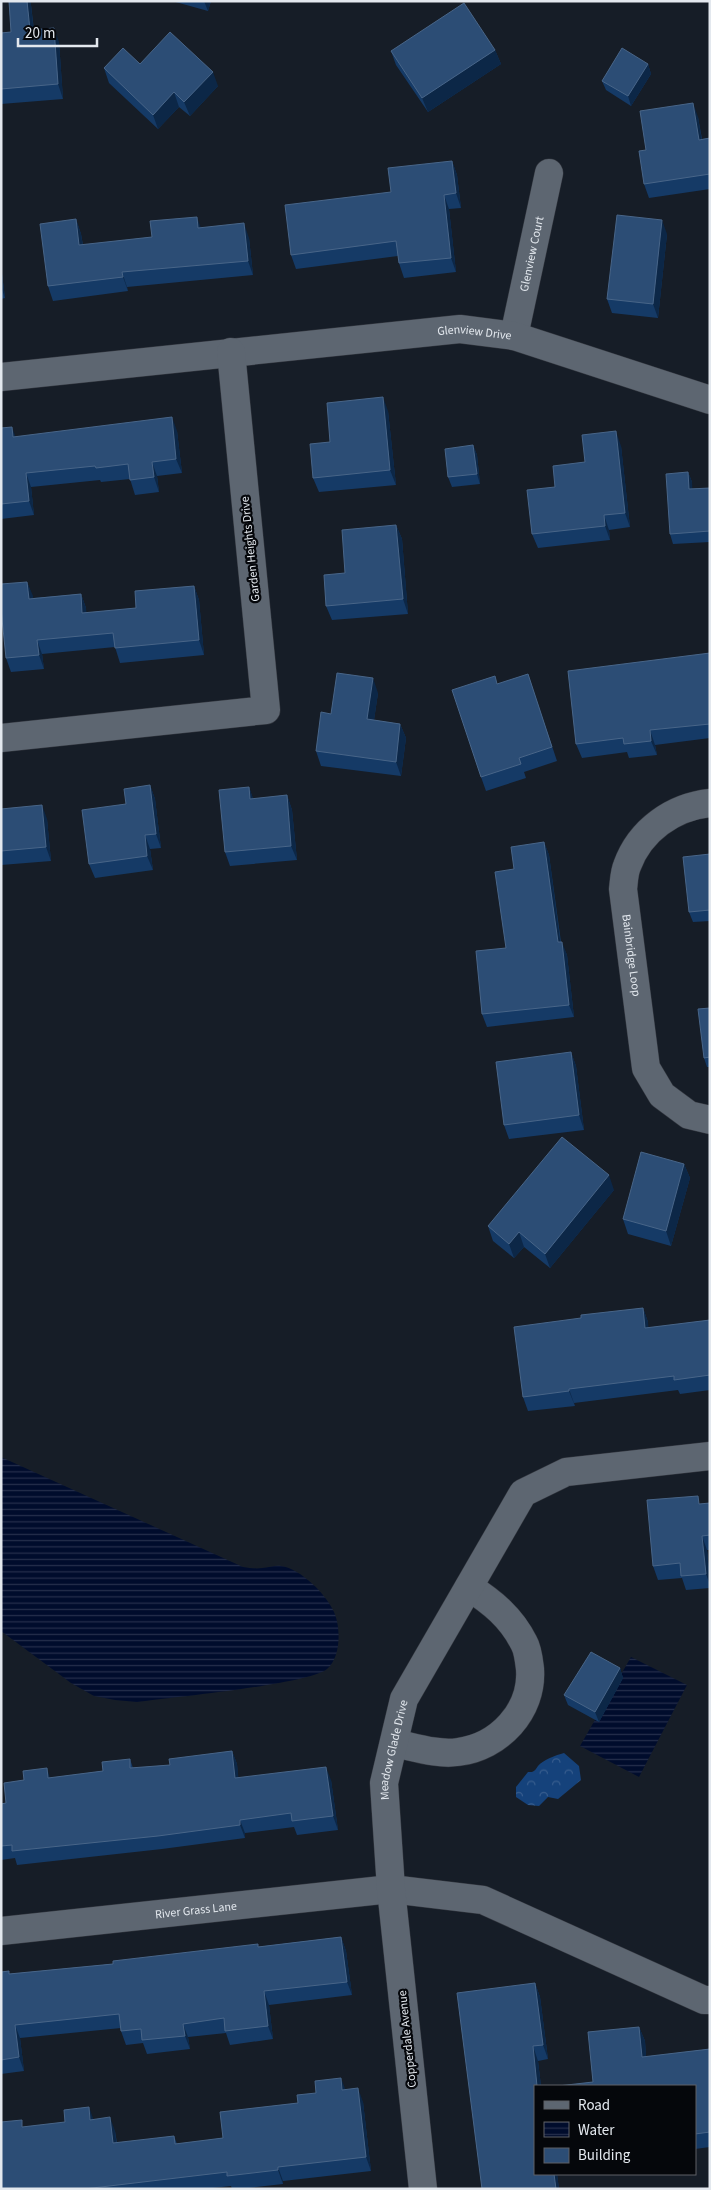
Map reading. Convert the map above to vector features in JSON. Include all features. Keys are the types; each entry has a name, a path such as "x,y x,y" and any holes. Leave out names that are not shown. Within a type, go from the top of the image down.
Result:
{"street":[{"name":"Glenview Court","path":"514,336 548,173"},
{"name":"Glenview Drive","path":"231,352 460,329 514,336 710,400"},
{"path":"1,377 231,352"},
{"name":"Garden Heights Drive","path":"1,738 266,710 231,352"},
{"name":"Bainbridge Loop","path":"710,803 667,816 638,843 626,867 623,889 646,1068 662,1095 689,1115 710,1120"},
{"name":"Meadow Glade Drive","path":"391,1889 384,1783 404,1699 523,1493 566,1472 710,1456"},
{"path":"394,1743 437,1752 457,1752 478,1747 496,1738 513,1723 524,1706 531,1682 525,1644 509,1619 499,1608 469,1587"},
{"path":"391,1889 483,1900 704,2000 710,2000"},
{"name":"River Grass Lane","path":"1,1931 391,1889"},
{"name":"Copperdale Avenue","path":"391,1889 423,2189"}],"green space":[{"path":"564,1753 579,1766 581,1780 558,1799 548,1797 539,1806 528,1805 516,1797 516,1787 528,1772 534,1771 546,1760"}],"water":[{"path":"1,1457 243,1567 267,1568 281,1566 297,1572 319,1590 334,1612 339,1634 337,1650 332,1664 315,1675 294,1680 237,1690 137,1702 94,1696 71,1683 1,1631"},
{"path":"631,1657 687,1685 639,1777 580,1746"}],"building":[{"path":"9,1 27,1 30,30 54,28 58,84 1,89 1,33 11,32"},
{"path":"464,3 495,50 422,98 391,51"},
{"path":"170,32 213,72 184,102 174,92 153,115 104,68 123,48 140,64"},
{"path":"622,48 648,64 628,96 602,81"},
{"path":"693,103 699,140 710,138 710,174 644,184 639,151 646,150 640,111"},
{"path":"452,161 456,193 444,195 451,258 399,263 396,241 291,255 285,205 391,192 388,168"},
{"path":"617,215 662,220 653,304 607,299"},
{"path":"197,217 198,228 244,223 248,261 122,272 123,277 48,286 40,224 76,219 79,245 152,237 150,221"},
{"path":"383,397 390,470 313,478 310,444 330,442 327,403"},
{"path":"172,417 176,459 152,462 154,477 130,480 128,464 26,473 29,501 1,504 1,428 12,427 13,437"},
{"path":"616,431 625,513 604,515 605,526 532,534 527,490 555,487 553,466 585,462 582,435"},
{"path":"473,445 477,474 448,477 445,449"},
{"path":"688,472 689,489 710,488 710,531 670,534 666,474"},
{"path":"396,525 403,599 326,606 324,575 345,573 342,530"},
{"path":"27,582 29,599 81,594 82,613 136,608 135,591 194,586 199,640 115,648 113,633 37,640 39,655 6,658 1,609 1,584"},
{"path":"710,653 710,724 650,730 651,741 624,744 623,738 576,744 568,671"},
{"path":"337,673 373,678 367,719 400,724 396,762 316,751 321,712 331,714"},
{"path":"528,674 552,747 519,758 521,764 481,777 452,690 495,676 497,684"},
{"path":"150,785 156,834 145,835 147,856 89,864 82,810 126,804 124,789"},
{"path":"249,787 250,799 287,795 291,846 225,852 219,790"},
{"path":"42,805 46,847 1,851 1,809"},
{"path":"544,842 558,942 562,942 569,1005 482,1014 476,951 506,948 495,872 514,869 511,847"},
{"path":"710,854 710,910 689,912 683,857"},
{"path":"710,1008 710,1057 704,1058 698,1009"},
{"path":"571,1052 579,1115 504,1125 496,1062"},
{"path":"562,1137 609,1175 545,1254 519,1232 509,1244 488,1226"},
{"path":"641,1152 684,1164 666,1231 623,1219"},
{"path":"643,1308 645,1328 710,1320 710,1375 674,1380 674,1376 569,1389 569,1391 523,1397 514,1327 581,1318 581,1315"},
{"path":"698,1496 699,1504 710,1503 710,1535 702,1536 706,1574 681,1576 680,1563 653,1566 647,1500"},
{"path":"591,1652 620,1668 595,1712 564,1695"},
{"path":"232,1751 235,1778 326,1767 333,1816 292,1821 291,1813 240,1820 240,1825 158,1836 12,1851 12,1845 1,1846 1,1804 6,1803 4,1783 24,1780 23,1771 47,1768 48,1778 103,1771 102,1762 130,1759 130,1768 170,1765 169,1759"},
{"path":"341,1937 347,1982 264,1991 268,2026 225,2031 224,2018 183,2024 185,2036 142,2040 141,2029 121,2031 119,2014 15,2025 19,2057 1,2060 1,1972 9,1971 9,1974 113,1964 113,1961 258,1944 258,1947"},
{"path":"535,1983 543,2045 533,2046 537,2085 534,2085 534,2175 554,2175 556,2189 482,2189 457,1993"},
{"path":"639,2027 642,2057 710,2049 710,2132 696,2134 696,2085 567,2085 593,2082 588,2032"},
{"path":"341,2078 342,2090 358,2088 366,2157 278,2167 278,2170 227,2176 227,2172 84,2189 1,2189 1,2122 22,2120 22,2127 65,2122 64,2110 89,2107 90,2120 110,2117 113,2143 174,2136 175,2144 223,2138 220,2112 298,2103 297,2095 316,2093 315,2081"}]}
